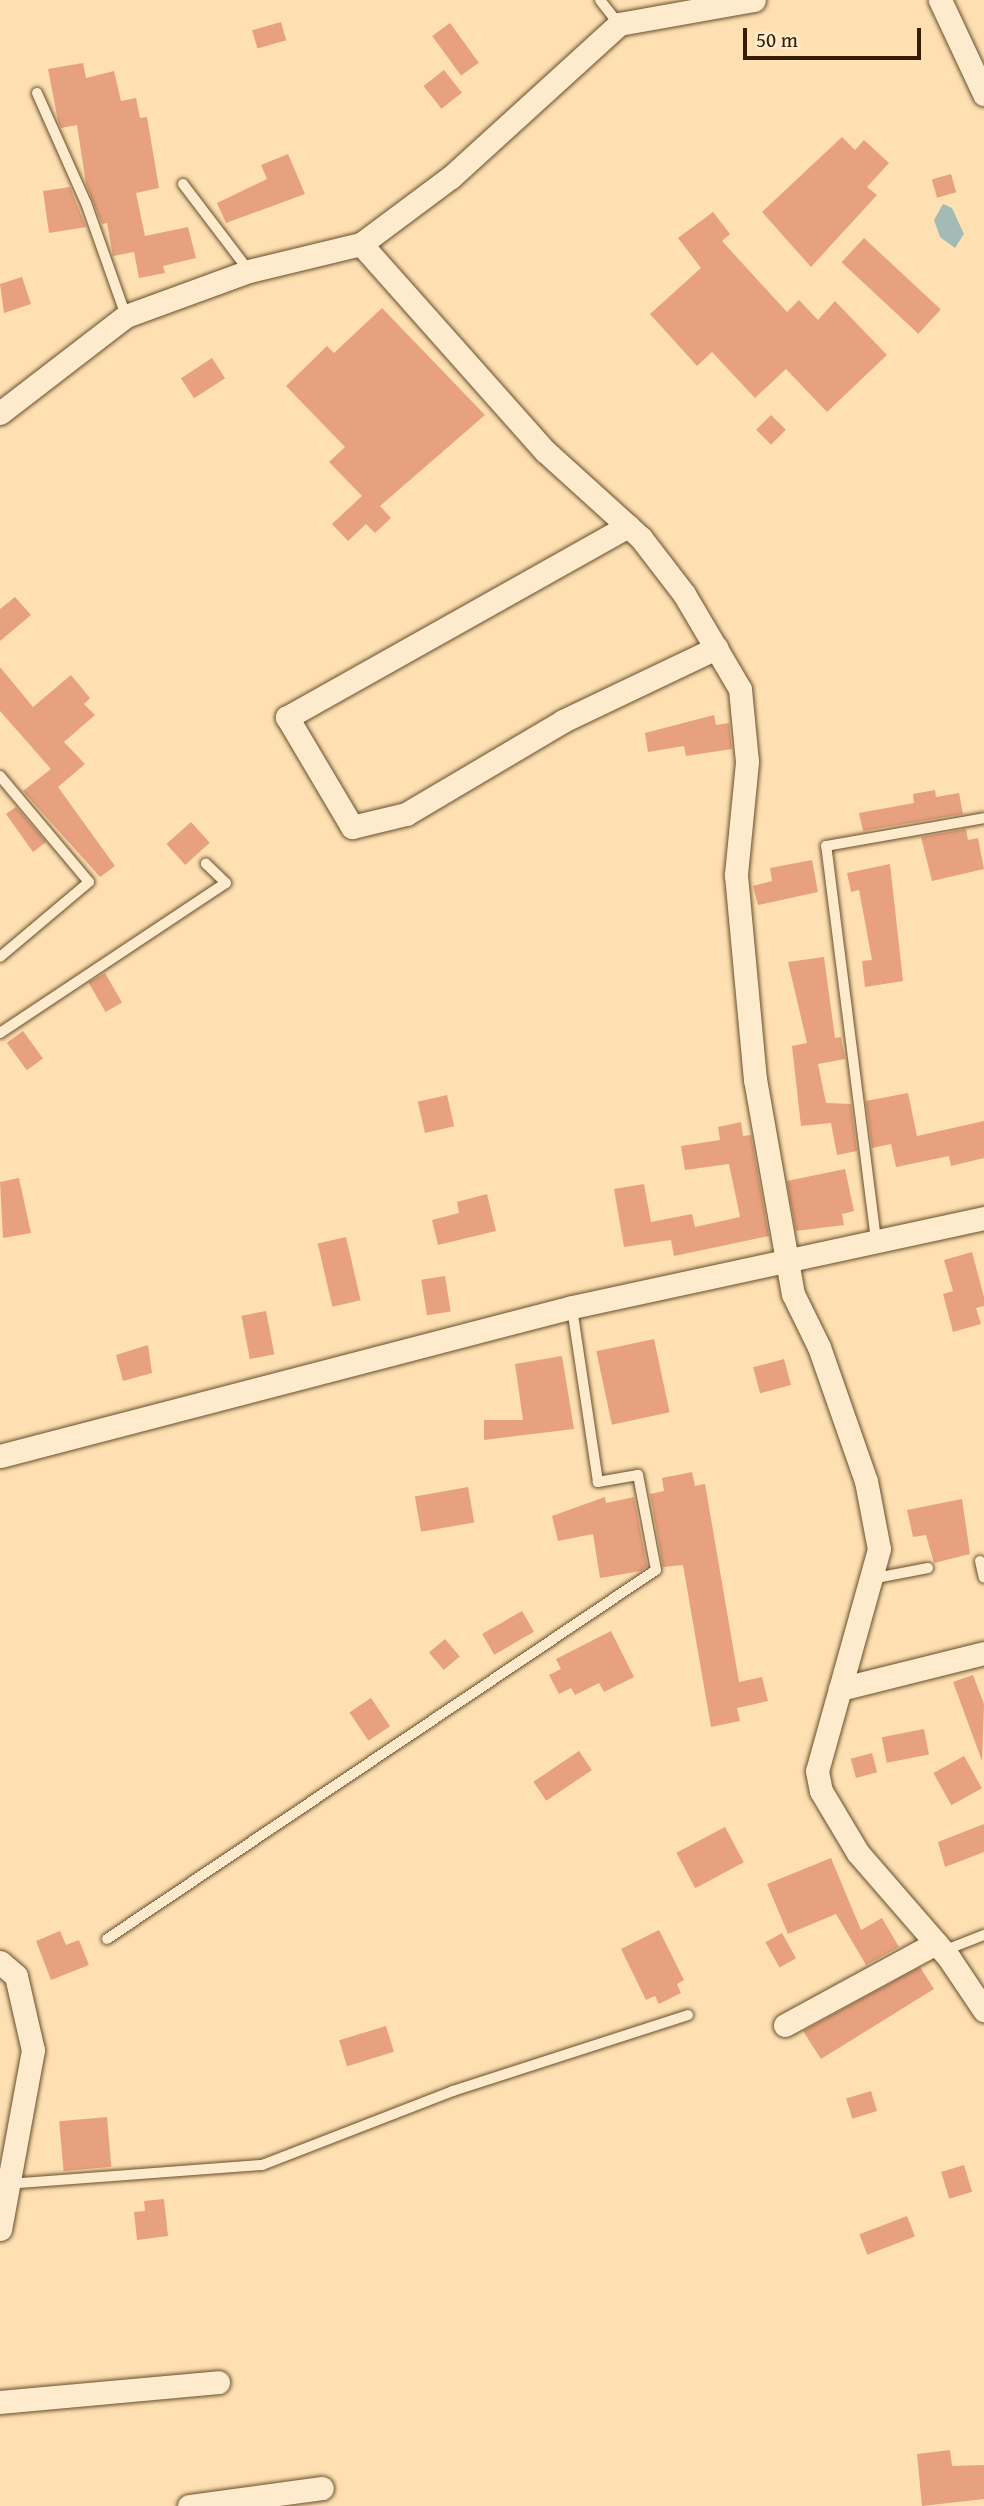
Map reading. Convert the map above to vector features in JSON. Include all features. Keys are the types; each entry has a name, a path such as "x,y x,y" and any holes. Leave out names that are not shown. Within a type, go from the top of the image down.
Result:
{"street":[{"path":"0,413 126,316 249,271 361,244 451,177 619,24 754,0"},
{"path":"940,0 984,94"},
{"path":"361,244 545,452 628,526 684,594 740,689 747,762 736,875 755,1079 790,1260 793,1294 819,1347 868,1491 880,1549 876,1578 817,1771 821,1791 858,1853 939,1947 984,2010"},
{"path":"628,526 287,717 352,827 406,814 563,721 716,648"},
{"path":"0,1456 572,1307 984,1218"},
{"path":"840,1689 984,1653"},
{"path":"785,2025 939,1947"},
{"path":"0,1962 16,1976 33,2050 0,2229"},
{"path":"0,2402 218,2382"},
{"path":"189,2506 322,2488"}],"lane":[{"path":"600,0 619,24"},
{"path":"37,93 86,203 126,316"},
{"path":"183,184 249,271"},
{"path":"0,776 89,882 0,957"},
{"path":"876,1240 826,846 984,818"},
{"path":"0,1033 226,883 206,864"},
{"path":"107,1939 656,1570 638,1475 598,1482 572,1307"},
{"path":"980,1561 984,1578"},
{"path":"876,1578 928,1568"},
{"path":"939,1947 984,1935"},
{"path":"7,2184 262,2165 453,2091 688,2015"}],"water":[{"path":"943,204 952,208 964,234 955,248 940,237 934,220"}],"building":[{"path":"281,22 286,40 257,49 252,30"},
{"path":"450,23 479,63 461,76 432,36"},
{"path":"83,63 86,78 114,71 121,101 136,98 140,118 147,117 159,188 136,193 145,236 188,227 196,258 163,266 165,273 139,278 134,252 113,256 107,223 102,224 86,184 77,125 61,128 58,121 48,69"},
{"path":"444,70 462,93 441,109 424,86"},
{"path":"842,137 855,150 864,140 889,163 867,187 877,195 811,267 762,212"},
{"path":"288,154 305,194 226,223 217,203 267,179 261,165"},
{"path":"951,174 956,192 937,198 932,180"},
{"path":"70,187 86,227 49,233 43,191"},
{"path":"713,212 730,234 722,241 787,312 799,300 818,320 835,301 887,355 827,412 786,369 755,398 712,352 697,366 650,314 701,268 678,238"},
{"path":"864,238 941,310 918,334 841,262"},
{"path":"22,277 31,304 4,313 0,284"},
{"path":"382,308 485,415 380,506 391,518 375,533 366,524 348,541 332,524 362,496 329,462 345,447 286,386 327,346 334,353"},
{"path":"212,358 225,378 194,398 181,378"},
{"path":"771,415 786,430 771,445 756,430"},
{"path":"15,597 31,615 0,641 0,609"},
{"path":"0,667 33,707 71,675 90,698 84,704 95,715 64,742 85,764 58,787 115,866 100,877 23,791 51,769 0,711"},
{"path":"714,715 716,725 729,723 732,749 686,756 684,746 648,752 645,733"},
{"path":"935,790 936,797 959,793 963,814 863,831 859,813 914,803 913,794"},
{"path":"16,807 46,842 33,852 6,814"},
{"path":"191,822 210,843 185,865 166,844"},
{"path":"966,829 968,840 978,838 984,869 932,881 921,837"},
{"path":"812,860 818,892 758,905 753,886 772,881 770,868"},
{"path":"890,864 903,981 865,987 862,961 872,960 859,890 851,892 847,873"},
{"path":"824,957 835,1038 841,1037 845,1059 818,1064 826,1103 851,1104 857,1151 837,1155 831,1123 801,1126 792,1046 807,1043 788,962"},
{"path":"105,973 122,1002 106,1012 89,982"},
{"path":"23,1031 43,1059 27,1070 7,1043"},
{"path":"908,1093 917,1136 984,1121 984,1158 951,1166 949,1156 896,1167 891,1144 872,1148 866,1101"},
{"path":"447,1095 454,1126 425,1133 418,1102"},
{"path":"741,1122 743,1136 751,1135 769,1236 674,1256 671,1240 624,1247 614,1189 644,1184 651,1222 692,1214 695,1227 740,1217 729,1164 685,1170 681,1146 720,1140 718,1127"},
{"path":"845,1169 854,1211 842,1214 844,1225 796,1231 787,1181"},
{"path":"19,1178 31,1233 3,1238 0,1182"},
{"path":"487,1194 496,1231 438,1245 432,1220 459,1213 457,1202"},
{"path":"346,1237 361,1300 332,1307 318,1244"},
{"path":"972,1252 984,1297 984,1306 976,1308 981,1324 953,1332 943,1294 953,1291 944,1260"},
{"path":"445,1276 451,1312 427,1315 421,1280"},
{"path":"266,1311 274,1354 250,1359 241,1316"},
{"path":"654,1339 670,1412 612,1425 596,1351"},
{"path":"148,1345 152,1373 123,1381 116,1355"},
{"path":"562,1356 574,1429 484,1440 484,1420 523,1420 515,1364"},
{"path":"784,1359 791,1385 760,1393 753,1367"},
{"path":"692,1472 695,1486 705,1484 739,1682 762,1677 768,1701 737,1708 740,1721 711,1727 683,1565 663,1567 650,1494 664,1491 662,1478"},
{"path":"468,1487 474,1522 421,1532 415,1496"},
{"path":"605,1497 606,1503 634,1497 647,1566 641,1571 600,1578 593,1534 558,1541 552,1516"},
{"path":"962,1499 970,1554 934,1563 926,1535 913,1537 907,1510"},
{"path":"522,1611 534,1632 494,1655 482,1634"},
{"path":"611,1631 634,1677 604,1692 599,1683 575,1695 571,1688 559,1694 549,1675 561,1669 556,1659"},
{"path":"445,1639 460,1657 444,1670 429,1652"},
{"path":"973,1675 984,1704 982,1761 953,1682"},
{"path":"371,1698 390,1726 368,1741 349,1713"},
{"path":"924,1729 929,1755 887,1763 882,1737"},
{"path":"579,1751 592,1770 546,1801 533,1782"},
{"path":"872,1753 877,1772 856,1778 851,1759"},
{"path":"964,1756 982,1788 951,1805 933,1773"},
{"path":"984,1824 984,1852 945,1867 938,1842"},
{"path":"725,1827 744,1862 695,1888 676,1853"},
{"path":"831,1858 861,1930 882,1918 899,1947 866,1965 836,1914 788,1934 767,1884"},
{"path":"659,1930 684,1980 677,1984 681,1993 659,2004 655,1996 646,2000 621,1949"},
{"path":"60,1931 66,1945 79,1940 89,1965 51,1980 36,1941"},
{"path":"782,1933 796,1958 779,1968 765,1942"},
{"path":"920,1967 934,1989 821,2059 803,2031"},
{"path":"386,2026 394,2052 347,2066 339,2040"},
{"path":"871,2091 877,2111 852,2119 846,2099"},
{"path":"107,2117 111,2167 64,2171 59,2121"},
{"path":"964,2165 972,2192 949,2199 941,2172"},
{"path":"164,2199 168,2236 137,2240 134,2212 145,2211 144,2201"},
{"path":"907,2216 915,2237 867,2255 859,2234"},
{"path":"950,2450 952,2466 984,2465 984,2499 922,2506 917,2454"}]}
